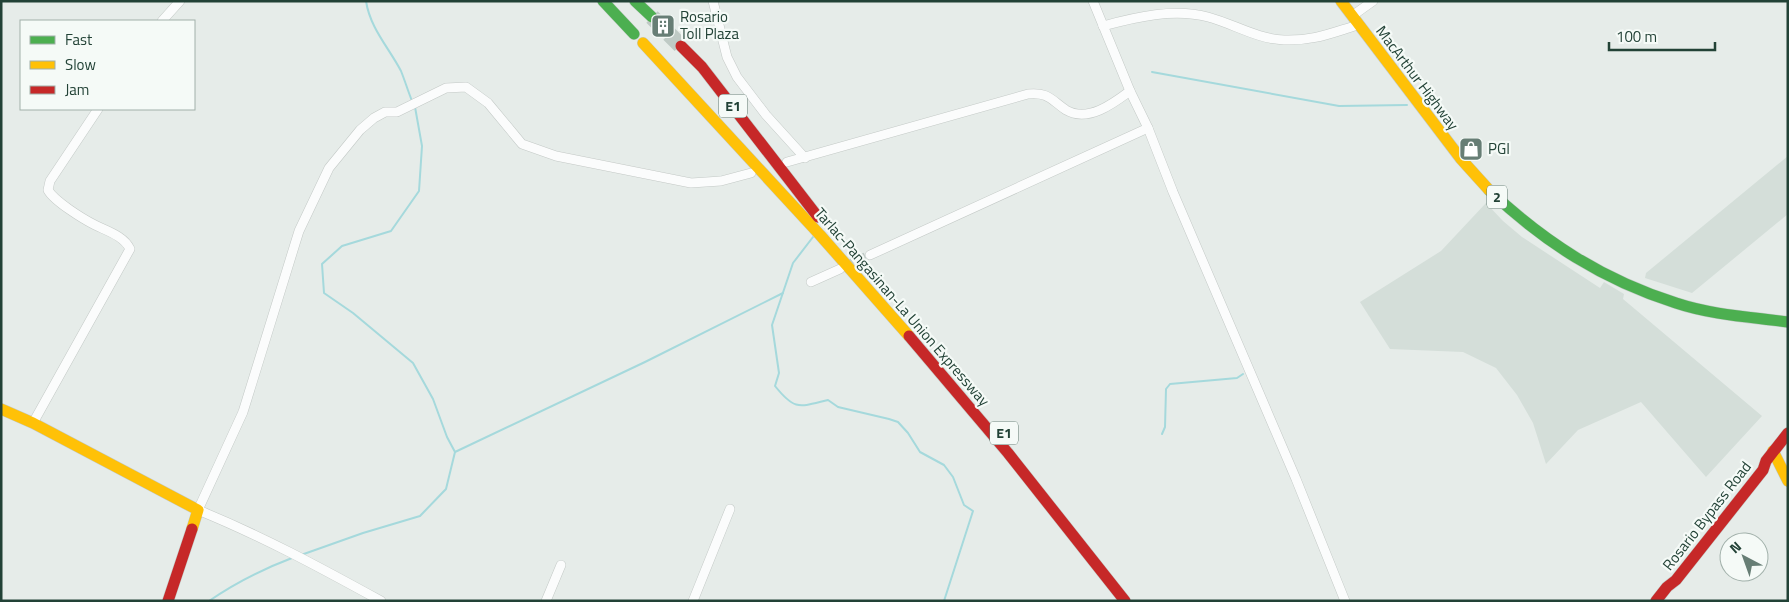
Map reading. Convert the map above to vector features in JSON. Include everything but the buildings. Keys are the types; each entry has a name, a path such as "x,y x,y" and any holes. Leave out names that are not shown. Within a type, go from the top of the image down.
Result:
{"main road":[{"path":"603,1 634,34"},
{"path":"635,1 652,17"},
{"name":"MacArthur Highway","path":"1340,1 1461,159 1488,189 1518,217 1555,245 1613,278 1671,302 1717,313 1788,322"},
{"name":"Tarlac-Pangasinan-La Union Expressway","path":"643,43 861,281 991,432 1125,601"},
{"name":"Tarlac-Pangasinan-La Union Expressway","path":"681,46 702,67 809,206 1026,459 1138,601"},
{"path":"1,410 33,423 198,510 168,601"},
{"name":"Rosario Bypass Road","path":"1656,601 1667,587 1671,577 1752,472 1758,465 1766,461 1788,433"},
{"path":"1774,451 1788,481"}],"street":[{"path":"163,20 180,1"},
{"path":"713,1 727,57 737,78 766,115 805,158"},
{"path":"1093,1 1296,479 1345,601"},
{"path":"1103,26 1128,19 1150,16 1192,14 1208,17 1262,37 1299,40 1325,36 1355,21 1373,1"},
{"path":"381,601 307,560 239,526 198,510 243,412 298,231 329,168 360,130 384,112 397,112 430,94 446,88 466,87 488,103 522,144 556,156 691,183 721,181 750,173"},
{"path":"787,162 1028,94 1046,95 1068,111 1080,114 1100,110 1113,104 1130,91"},
{"path":"33,423 130,250 127,245 111,232 95,225 57,199 48,190 50,181 97,110"},
{"path":"870,255 1148,128"},
{"path":"811,282 840,269"},
{"path":"693,601 730,509"},
{"path":"546,601 561,565"}],"shaded area":[{"path":"1788,156 1788,214 1692,293 1645,278 1646,273"},
{"path":"1486,203 1522,237 1600,288 1604,282 1624,294 1623,299 1762,416 1706,477 1641,402 1578,430 1546,464 1533,423 1517,395 1496,368 1463,352 1390,349 1360,302 1441,251"}],"waterway":[{"path":"366,1 371,20 401,71 412,101"},
{"path":"1152,72 1339,106 1407,105"},
{"path":"301,555 363,533 420,516 446,489 455,452 447,437 433,399 413,363 353,313 324,293 322,264 342,246 391,231 419,191 422,146 415,107"},
{"path":"813,237 793,263 772,325 779,373 775,386 788,400 798,405 828,400 838,407 898,422 908,433 920,452 944,465 953,477 964,505 973,511 944,601"},
{"path":"455,452 645,362 783,293"},
{"path":"1162,434 1165,427 1166,389 1170,384 1237,378 1243,374"},
{"path":"209,601 249,577 292,558"}],"tunnel":[{"path":"652,17 681,46"},
{"path":"845,266 870,255"}],"traffic: fast":[{"path":"603,1 634,34"},
{"path":"635,1 652,17"},
{"path":"1489,190 1553,243 1599,271 1624,283 1649,294 1690,307 1732,315 1788,322"}],"traffic: slow":[{"path":"1341,1 1461,159 1489,190"},
{"path":"643,43 820,235 909,336"},
{"path":"1,409 33,423 198,510 192,529"},
{"path":"1773,451 1788,481"}],"traffic: jam":[{"path":"681,46 702,67 818,217"},
{"path":"909,336 1008,453 1125,601"},
{"path":"1656,601 1667,587 1676,580 1763,470 1766,461 1788,433"},
{"path":"168,601 192,529"}],"place":[{"name":"Rosario Toll Plaza","path":"663,26"},
{"name":"PGI","path":"1471,149"}]}
